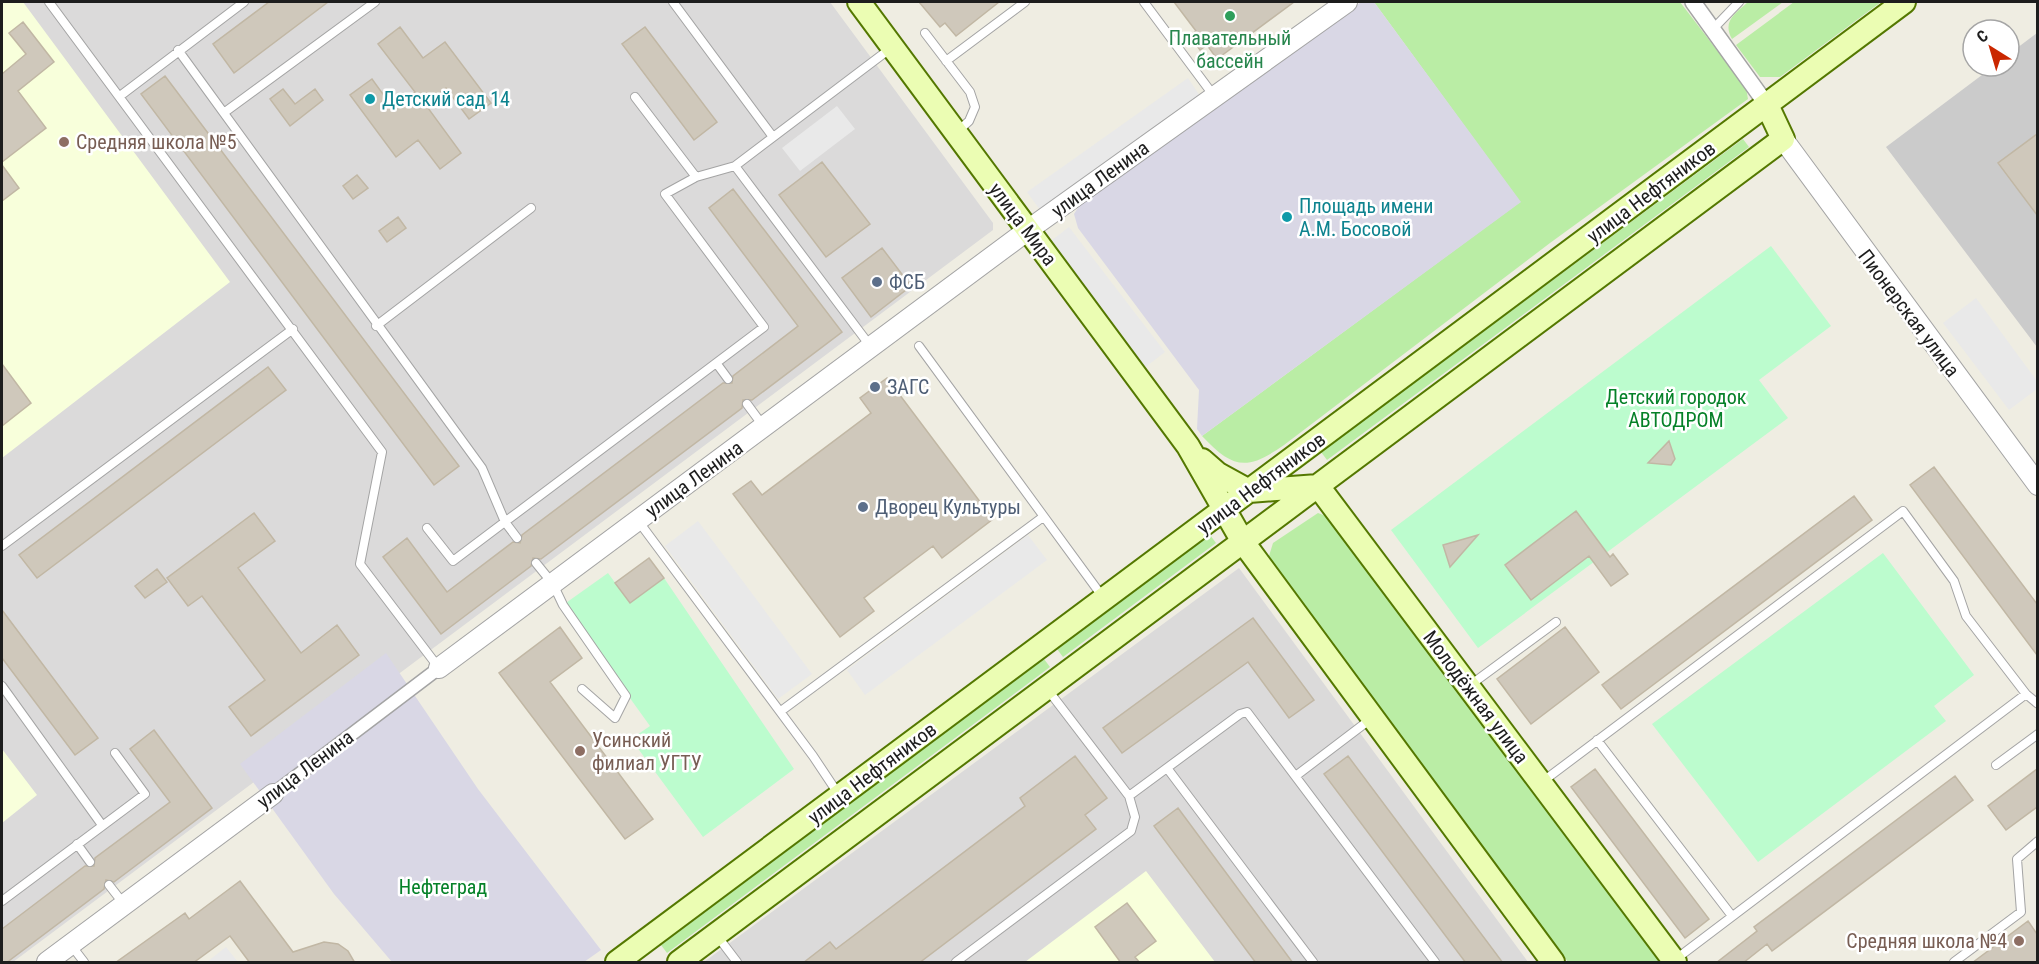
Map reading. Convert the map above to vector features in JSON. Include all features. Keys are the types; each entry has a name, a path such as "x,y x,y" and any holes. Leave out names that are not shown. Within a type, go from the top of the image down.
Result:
{"main road":[{"name":"улица Нефтяников","path":"617,963 1904,2"},
{"name":"улица Мира","path":"862,3 1188,446 1225,510"},
{"path":"1767,105 1783,139"},
{"name":"улица Нефтяников","path":"679,963 1783,139"},
{"name":"улица Мира","path":"1188,446 1218,474 1250,492"},
{"path":"1250,492 1318,486"},
{"name":"Молодёжная улица","path":"1318,486 1674,961"},
{"path":"1225,510 1243,542 1553,963"},
{"path":"1043,645 1065,675"}],"street":[{"name":"улица Ленина","path":"47,963 1028,230 1347,2"},
{"path":"1693,2 1767,105"},
{"name":"Пионерская улица","path":"1783,139 2037,485"}],"lane":[{"path":"50,2 382,452 360,564 439,668"},
{"path":"120,96 244,2"},
{"path":"225,112 375,2"},
{"path":"673,2 773,137"},
{"path":"946,61 1025,2"},
{"path":"1144,2 1214,96"},
{"path":"1713,29 1739,2"},
{"path":"925,33 970,92 975,107 969,121 956,133"},
{"path":"427,528 453,561 764,327 665,194 696,177 735,166 893,47"},
{"path":"178,50 225,112 376,326 482,468 505,522 518,538"},
{"path":"635,97 696,177"},
{"path":"735,166 871,347"},
{"path":"376,326 531,208"},
{"path":"2,546 292,329"},
{"path":"920,346 1105,599"},
{"path":"717,364 728,379"},
{"path":"747,404 764,427"},
{"path":"1541,783 1903,511 1954,581 1966,616 2026,694 2037,704"},
{"path":"781,711 1043,517"},
{"path":"638,520 781,711 840,797"},
{"path":"536,563 553,584 563,605 626,696 615,718 582,689"},
{"path":"1468,687 1556,622"},
{"path":"2,686 102,825"},
{"path":"956,963 1131,831 1135,817 1129,796 1047,688"},
{"path":"1674,961 2026,694"},
{"path":"1129,796 1240,714 1248,712 1435,963"},
{"path":"1297,775 1372,718"},
{"path":"1996,765 2037,734"},
{"path":"1597,740 1732,916"},
{"path":"2,901 145,794 115,753"},
{"path":"1167,768 1312,963"},
{"path":"1954,963 2021,912 2017,859 2037,842"},
{"path":"77,844 90,862"},
{"path":"109,885 124,905"},
{"path":"716,935 737,963"},
{"path":"71,945 84,963"}],"shaded area":[{"path":"2,2 830,2 993,223 993,230 13,962 2,962"},
{"name":"Средняя школа №5","path":"2,2 23,2 230,282 2,458"},
{"name":"Площадь имени А.М. Босовой","path":"1361,2 1374,2 1521,202 1202,436 1197,429 1199,390 1078,228 1074,214 1081,203"},
{"path":"2037,33 2037,347 1886,147 1978,78 2021,78 2021,45"},
{"path":"1188,78 1200,96 1040,210 1027,192"},
{"path":"837,106 855,129 800,171 782,148"},
{"path":"1069,227 1165,352 1143,369 1047,244"},
{"path":"1976,298 2037,381 2037,389 2009,410 1943,323"},
{"path":"698,521 812,674 778,699 665,546"},
{"path":"1028,535 1047,560 865,695 847,670"},
{"path":"1239,568 1528,962 704,962"},
{"path":"386,653 478,789 601,950 584,962 392,962 334,894 240,764"},
{"path":"2,749 37,795 2,823"},
{"path":"1146,871 1215,962 1025,962"},
{"path":"226,947 238,962 207,962 212,958"}],"green space":[{"path":"1374,2 1680,2 1746,88 1748,99 1550,243 1284,445 1260,459 1241,463 1223,455 1202,436 1520,202"},
{"path":"1748,2 1783,2 1732,39 1728,27 1731,18"},
{"path":"1794,2 1881,2 1780,77 1760,77 1736,45"},
{"path":"1743,139 1749,147 1327,460 1321,452"},
{"name":"Детский городок АВТОДРОМ","path":"1771,246 1831,326 1759,380 1788,418 1478,648 1391,530"},
{"path":"1318,513 1331,518 1663,962 1568,962 1276,572 1269,556 1273,543"},
{"path":"1210,535 1216,543 1063,657 1057,649"},
{"path":"1883,553 1974,675 1934,706 1946,721 1758,862 1652,724"},
{"path":"608,573 630,603 664,578 794,769 703,837 631,739 650,726 563,605"},
{"path":"1044,659 1050,667 667,953 661,945"}],"building":[{"path":"269,2 328,2 234,73 213,44"},
{"path":"919,2 999,2 956,36 945,23 940,27"},
{"name":"Плавательный бассейн","path":"1174,2 1294,2 1217,59 1207,45 1200,50 1190,36 1196,31"},
{"path":"23,22 54,62 18,91 46,128 2,162 2,74 26,54 9,33"},
{"name":"Детский сад 14","path":"400,27 423,58 445,42 491,103 469,119 446,88 425,104 461,153 440,169 418,140 396,157 350,95 372,79 393,108 415,92 378,44"},
{"path":"645,27 717,122 694,140 622,44"},
{"path":"165,76 459,466 434,485 141,94"},
{"path":"283,89 295,104 315,89 323,100 290,126 270,99"},
{"path":"2037,134 2037,215 1998,163"},
{"path":"822,162 870,224 826,257 779,195"},
{"path":"2,165 19,188 2,201"},
{"path":"357,175 368,188 353,199 343,186"},
{"path":"733,189 842,332 752,400 743,400 742,408 541,559 533,558 531,566 441,634 383,557 407,538 447,592 513,542 520,543 522,535 723,383 732,383 733,376 798,326 709,208"},
{"path":"398,217 406,228 387,242 379,231"},
{"name":"ФСБ","path":"882,248 911,286 871,317 842,278"},
{"path":"2,364 31,403 2,426"},
{"path":"268,367 286,390 37,578 19,555"},
{"name":"Дворец Культуры","path":"887,378 993,519 942,558 933,546 864,598 874,611 840,637 733,494 751,481 762,495 871,413 860,398"},
{"path":"1669,441 1675,459 1671,465 1648,463"},
{"path":"1934,467 2037,604 2037,655 1910,485"},
{"path":"1854,496 1872,520 1621,709 1602,685"},
{"path":"1576,511 1610,557 1613,554 1628,574 1611,586 1589,556 1531,600 1505,565"},
{"path":"254,513 275,541 238,568 301,653 337,625 359,655 251,736 229,707 265,680 202,596 188,606 167,578"},
{"path":"1478,535 1450,567 1443,545"},
{"path":"649,558 664,578 630,603 615,583"},
{"path":"157,569 167,582 145,598 135,586"},
{"path":"2,610 98,738 75,755 2,658"},
{"path":"1253,618 1314,700 1289,718 1248,662 1122,753 1103,728"},
{"name":"Усинский филиал УГТУ","path":"560,627 582,658 550,682 653,819 625,839 499,673"},
{"path":"1565,627 1599,672 1531,724 1497,679"},
{"path":"154,730 212,808 114,882 106,880 104,889 6,963 2,963 2,929 85,866 94,866 95,858 170,802 130,749"},
{"path":"1075,756 1107,798 1085,815 1096,829 919,963 803,963 830,942 836,949 1025,806 1020,798"},
{"path":"1348,756 1503,963 1466,963 1324,774"},
{"path":"1595,769 1709,919 1685,938 1571,787"},
{"path":"2037,769 2037,807 2006,830 1988,806"},
{"path":"1955,776 1973,800 1772,951 1767,944 1743,963 1716,963 1757,931 1754,927"},
{"path":"1178,808 1293,963 1256,963 1154,826"},
{"path":"240,881 293,952 324,942 338,944 348,951 355,963 250,963 230,936 193,963 115,963 185,913 189,919"},
{"path":"1127,903 1156,941 1135,957 1140,963 1121,963 1095,927"},
{"name":"Средняя школа №4","path":"2028,921 2037,934 2037,963 1972,963"}],"place":[{"name":"Плавательный бассейн","path":"1230,16"},
{"name":"Детский сад 14","path":"370,99"},
{"name":"Средняя школа №5","path":"64,142"},
{"name":"Площадь имени А.М. Босовой","path":"1287,217"},
{"name":"ФСБ","path":"877,282"},
{"name":"ЗАГС","path":"875,387"},
{"name":"Дворец Культуры","path":"863,507"},
{"name":"Усинский филиал УГТУ","path":"580,751"},
{"name":"Средняя школа №4","path":"2019,941"}],"park label":[{"name":"Нефтеград","path":"443,887"}]}
